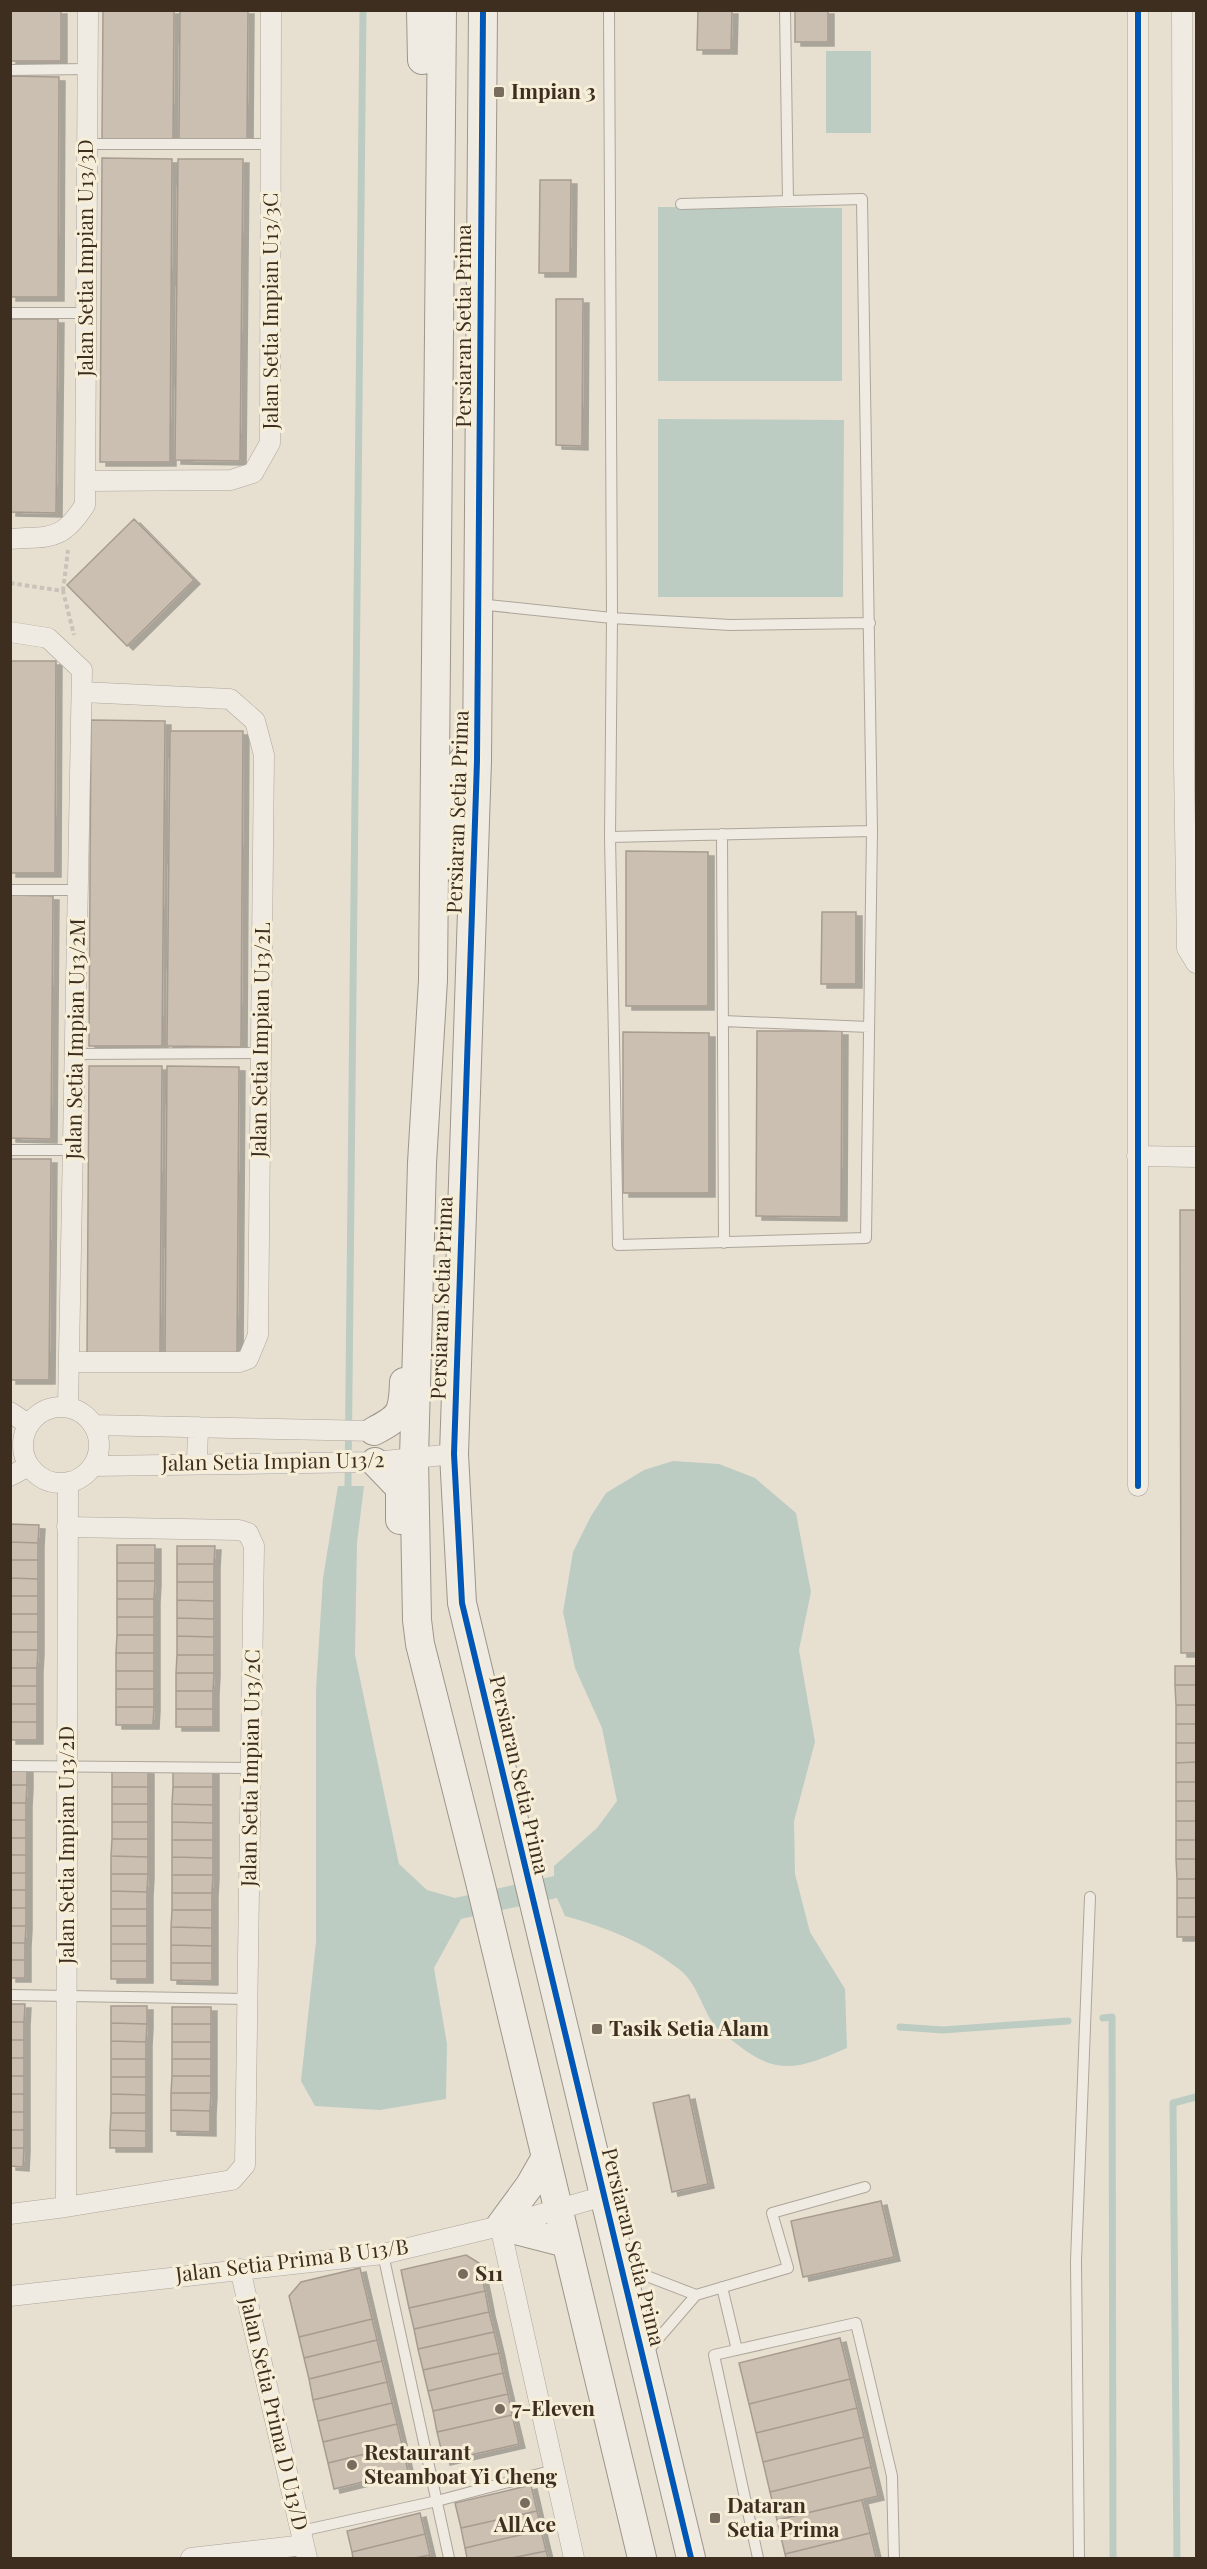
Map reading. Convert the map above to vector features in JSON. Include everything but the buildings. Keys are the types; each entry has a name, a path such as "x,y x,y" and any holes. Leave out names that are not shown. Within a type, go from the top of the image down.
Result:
{"street":[{"name":"Jalan Setia Impian U13/3D","path":"73,523 85,505 88,10"},
{"name":"Jalan Setia Impian U13/3C","path":"85,481 231,480 253,473 270,443 271,10"},
{"path":"422,10 422,155 439,213"},
{"name":"Persiaran Setia Prima","path":"442,10 433,980 422,1164 414,1458 417,1620 420,1644 492,1930 642,2559"},
{"name":"Persiaran Setia Prima","path":"483,10 477,760 454,1454 462,1603 536,1921 691,2559"},
{"path":"1138,10 1138,1486"},
{"path":"1182,10 1190,766 1187,948 1197,963"},
{"path":"10,539 58,536 73,523"},
{"path":"10,632 48,638 82,670"},
{"name":"Jalan Setia Impian U13/2M","path":"68,1407 82,670"},
{"name":"Jalan Setia Impian U13/2L","path":"69,1362 240,1362 248,1359 253,1352 258,1335 264,755 255,721 230,699 82,692"},
{"path":"433,980 452,901 455,770 464,759 477,760"},
{"path":"1137,1156 1197,1157"},
{"path":"374,1431 395,1420 403,1403 406,1219 422,1164"},
{"path":"68,1407 78,1411 93,1425 99,1446 93,1466 77,1479 68,1482 46,1480 29,1466 23,1445 28,1425 46,1410 68,1407"},
{"path":"10,1412 28,1425"},
{"name":"Jalan Setia Impian U13/2","path":"93,1425 374,1431"},
{"path":"197,1463 198,1428"},
{"name":"Jalan Setia Impian U13/2","path":"93,1466 298,1461 374,1462 454,1454"},
{"path":"374,1462 400,1488 401,1587 417,1620"},
{"path":"10,1476 29,1466"},
{"name":"Jalan Setia Impian U13/2D","path":"66,2207 68,1482"},
{"name":"Jalan Setia Impian U13/2C","path":"66,2207 232,2180 245,2165 254,1546 248,1533 239,1530 68,1527"},
{"path":"546,2157 530,2185 500,2226 573,2559"},
{"name":"Jalan Setia Prima B U13/B","path":"10,2296 383,2254 500,2226 604,2196"},
{"path":"10,2214 66,2207"},
{"path":"500,2226 566,2243"},
{"name":"Jalan Setia Prima D U13/D","path":"240,2269 304,2545"},
{"path":"191,2559 304,2545"}],"lane":[{"path":"609,10 612,618 610,837 618,1245 724,1244 866,1238 872,831 862,199 681,204"},
{"path":"785,10 788,201"},
{"path":"10,70 88,69"},
{"path":"87,144 271,144"},
{"path":"10,313 86,313"},
{"path":"478,604 612,618 730,625 870,623"},
{"path":"610,837 872,831"},
{"path":"722,834 724,1244"},
{"path":"10,890 78,890"},
{"path":"723,1021 869,1027"},
{"path":"75,1054 261,1053"},
{"path":"10,1150 74,1150"},
{"path":"10,1766 251,1768"},
{"path":"1079,2559 1076,2261 1090,1897"},
{"path":"10,1995 247,1998"},
{"path":"643,2356 696,2295 788,2268 772,2214 865,2187"},
{"path":"383,2254 449,2559"},
{"path":"621,2266 696,2295"},
{"path":"722,2287 737,2350"},
{"path":"758,2559 714,2355 856,2323 892,2476 894,2559"},
{"path":"304,2545 437,2501 554,2470"}],"path":[{"path":"73,523 64,569 63,591 82,670"},
{"path":"10,583 63,591"}],"shaded area":[{"path":"826,51 871,51 871,133 826,133"},
{"path":"658,207 842,208 842,381 658,381"},
{"path":"658,419 844,420 843,597 658,597"},
{"path":"673,1461 719,1464 755,1478 796,1513 811,1592 799,1650 815,1742 794,1821 795,1874 810,1932 845,1989 847,2048 804,2064 791,2066 766,2062 716,2027 691,1982 680,1970 653,1951 625,1937 565,1916 557,1898 461,1919 434,1968 447,2044 446,2099 380,2110 315,2106 301,2081 316,1942 316,1689 323,1578 338,1486 364,1486 357,1543 355,1655 399,1864 427,1890 455,1898 554,1876 554,1866 597,1828 617,1801 602,1728 575,1668 563,1612 573,1552 591,1516 606,1493 644,1470"}],"waterway":[{"path":"348,1486 363,10"},
{"path":"1103,2018 1112,2017 1113,2558"},
{"path":"900,2027 943,2030 1068,2021"},
{"path":"1177,2558 1173,2103 1196,2097"}],"cycle path":[{"path":"483,10 477,761 454,1454 462,1603 691,2558"},
{"path":"1138,10 1138,1486"}],"place":[{"name":"Impian 3","path":"499,92"},
{"name":"Tasik Setia Alam","path":"597,2029"},
{"name":"S11","path":"463,2274"},
{"name":"7-Eleven","path":"500,2409"},
{"name":"Restaurant Steamboat Yi Cheng","path":"352,2465"},
{"name":"AllAce","path":"525,2503"},
{"name":"Dataran Setia Prima","path":"715,2518"}]}
